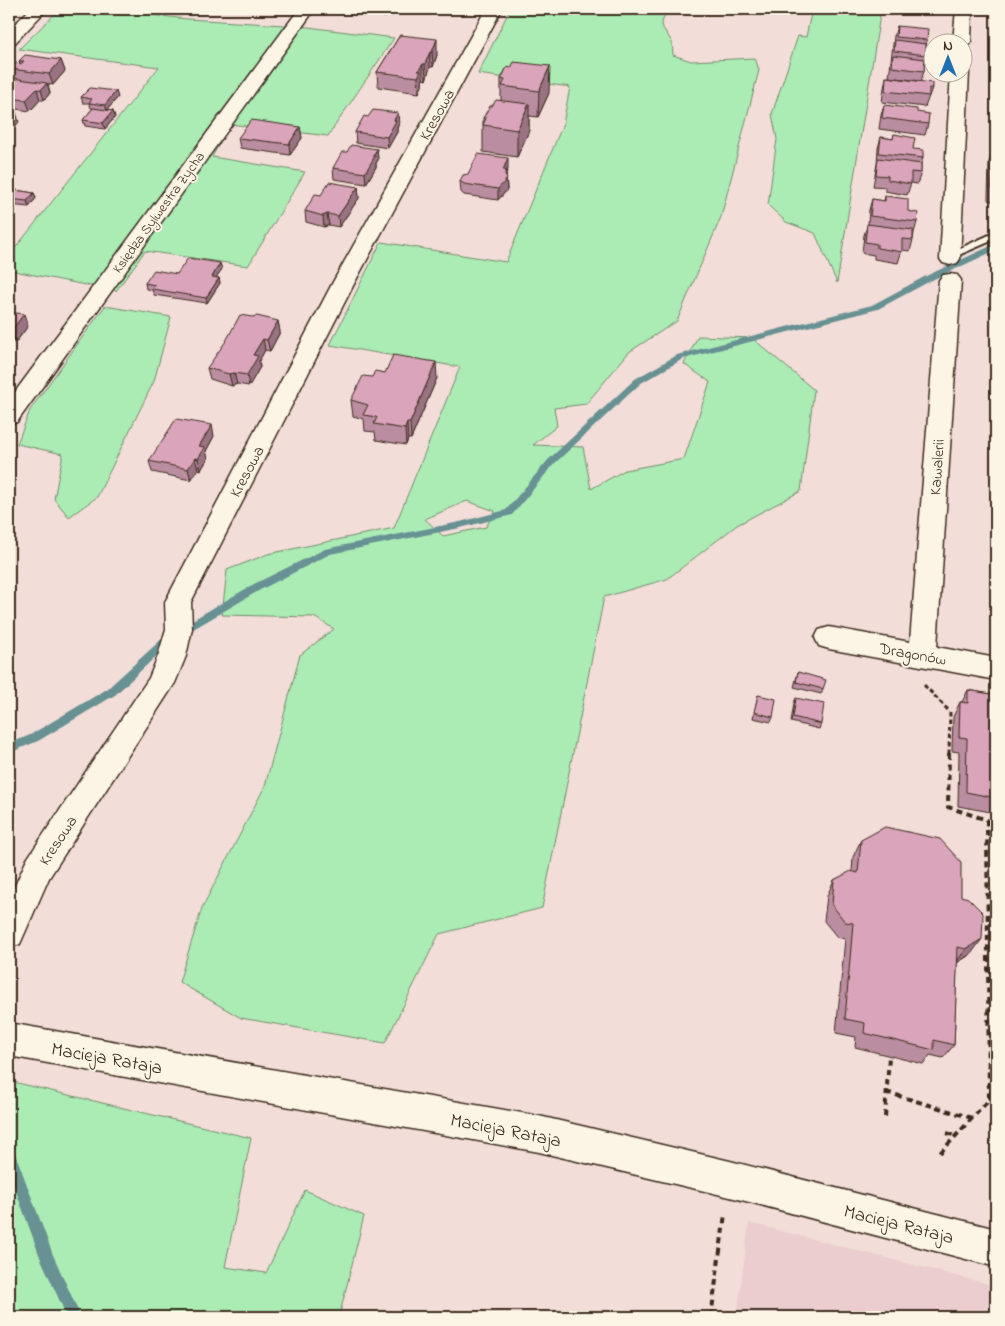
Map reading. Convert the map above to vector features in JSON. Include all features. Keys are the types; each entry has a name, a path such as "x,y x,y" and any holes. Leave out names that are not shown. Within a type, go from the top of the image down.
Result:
{"street":[{"path":"9,39 39,9"},
{"name":"Księdza Sylwestra Zycha","path":"9,416 307,9"},
{"name":"Kresowa","path":"9,933 38,868 160,683 172,656 180,629 178,602 344,282 494,9"},
{"path":"963,32 964,9"},
{"name":"Kawalerii","path":"923,655 950,264 959,82"},
{"name":"Dragonów","path":"829,638 996,668"},
{"name":"Macieja Rataja","path":"9,1039 539,1134 730,1179 996,1248"}],"lane":[{"path":"950,264 996,235"}],"path":[{"path":"923,684 950,712 948,806 987,820 989,1100 996,1111"},
{"path":"884,1117 889,1056"},
{"path":"886,1092 972,1118"},
{"path":"940,1153 989,1100"},
{"path":"947,1133 956,1136"},
{"path":"711,1317 730,1179"}],"shaded area":[{"path":"749,1223 996,1286 996,1317 737,1317"}],"green space":[{"path":"60,9 101,9 187,19 300,26 394,38 328,136 230,124 212,157 305,172 248,266 145,251 116,291 9,270 9,256 159,67 19,49"},
{"path":"510,9 667,9 661,25 672,42 673,55 691,61 755,58 759,70 721,217 677,321 629,352 586,404 554,408 557,426 533,445 583,447 591,489 625,470 684,459 710,382 684,364 698,336 752,338 814,390 801,491 737,525 667,579 604,597 542,908 439,934 385,1043 241,1018 179,982 202,908 265,786 300,655 334,629 314,617 222,615 227,570 268,554 394,528 460,367 330,345 381,242 506,262 563,124 570,87 478,74","holes":["467,501 495,511 486,527 443,536 425,519"]},
{"path":"812,9 881,9 837,283 815,233 786,222 768,205 777,139 772,114 798,36 806,37"},
{"path":"105,306 171,317 154,381 97,497 69,517 54,499 63,454 17,444 30,410"},
{"path":"9,1081 251,1138 225,1267 266,1273 305,1190 364,1216 339,1317 9,1317"}],"building":[{"path":"897,26 928,29 928,32 922,32 922,40 896,37"},
{"path":"400,35 437,39 425,64 418,71 421,71 418,77 377,72"},
{"path":"895,40 922,43 922,54 894,51"},
{"path":"25,55 61,60 49,74 11,69 16,63 21,64 24,61 19,61"},
{"path":"893,55 922,59 922,71 892,67"},
{"path":"514,62 550,66 539,91 502,86 505,80 501,79 507,67 511,68"},
{"path":"886,77 932,83 932,88 929,88 929,96 885,91"},
{"path":"12,78 47,83 41,90 37,89 26,100 9,98 9,81"},
{"path":"90,88 116,91 105,105 89,103 92,99 81,97"},
{"path":"496,100 529,104 517,130 483,125 486,118 483,118"},
{"path":"884,105 917,109 917,112 929,114 928,124 882,118"},
{"path":"93,108 113,111 103,123 83,120"},
{"path":"373,110 398,113 394,120 396,121 387,137 355,132 364,116 368,117"},
{"path":"9,111 16,112 9,119"},
{"path":"251,120 300,127 289,144 238,138"},
{"path":"894,134 915,138 913,149 923,150 923,158 879,153 881,137 893,139"},
{"path":"351,145 377,149 365,173 333,168 342,152 347,152"},
{"path":"993,151 996,152 996,190 992,189"},
{"path":"478,154 508,158 503,170 506,170 507,179 498,189 464,184 460,181 463,175 468,174"},
{"path":"878,158 921,164 921,173 911,172 911,184 888,180 888,176 876,175"},
{"path":"329,182 358,187 338,216 327,214 323,216 305,211 315,194 321,195"},
{"path":"9,189 34,193 27,201 9,199"},
{"path":"885,196 908,199 908,211 918,213 917,222 870,216 872,199 885,201"},
{"path":"867,224 913,230 913,240 902,239 902,252 877,248 877,244 865,242"},
{"path":"188,258 220,263 212,277 219,278 206,298 152,289 155,285 145,283 154,270 177,274"},
{"path":"9,312 24,314 11,331 9,331"},
{"path":"240,315 257,316 278,321 267,340 263,339 253,355 258,356 247,375 229,374 207,368 226,341"},
{"path":"393,355 436,362 410,423 407,423 405,429 374,424 377,417 363,415 368,405 351,400 363,376 372,377 375,371 385,373"},
{"path":"176,419 212,425 199,446 205,447 198,459 195,458 188,469 149,461"},
{"path":"798,672 826,680 823,689 796,682"},
{"path":"968,690 996,695 996,798 966,792 967,738 959,737 960,702 968,703"},
{"path":"758,695 776,699 773,717 754,712"},
{"path":"796,698 824,704 821,724 793,717"},
{"path":"885,827 940,839 961,862 961,896 968,898 983,913 982,939 966,949 958,947 954,1045 934,1040 934,1050 864,1033 865,1023 845,1019 853,923 845,922 832,905 834,880 851,871 858,873 861,840"}],"waterway":[{"path":"187,628 257,587 328,551 460,525 509,513 551,462 638,381 680,357 875,307 929,278 996,247"},
{"path":"9,749 34,738 111,692 167,640"},
{"path":"9,1155 47,1257 74,1317"}]}
